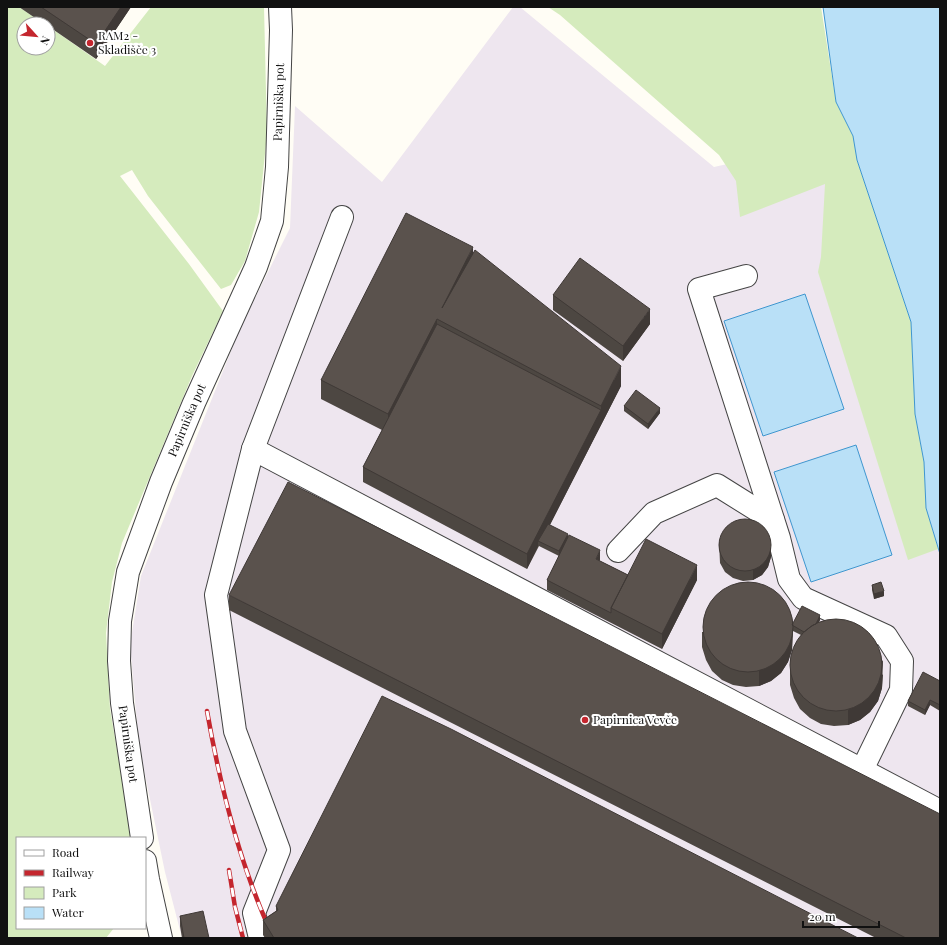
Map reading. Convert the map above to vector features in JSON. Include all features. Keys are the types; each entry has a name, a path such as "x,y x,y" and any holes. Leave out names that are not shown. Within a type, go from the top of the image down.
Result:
{"street":[{"name":"Papirniška pot","path":"142,837 122,703 119,661 120,621 128,572 161,482 194,403 256,267 272,221 278,167 281,30 280,7"},
{"path":"260,938 254,913 279,850 235,731 216,595 253,449 342,217"},
{"path":"746,276 699,289 773,520 789,579 803,598 886,636 902,661 901,690 862,770"},
{"path":"253,449 940,811"},
{"path":"618,551 654,513 718,485 773,520"},
{"path":"146,867 161,938"}],"shaded area":[{"path":"513,7 520,7 714,167 853,136 940,554 940,938 182,938 165,872 139,746 130,645 141,576 241,326 290,228 295,106 382,182"}],"green space":[{"path":"7,7 19,7 32,16 16,16 16,56 56,56 56,32 105,66 151,7 264,7 267,134 259,212 245,261 231,285 221,289 148,196 132,170 120,176 189,264 223,311 192,376 122,543 112,582 106,633 110,709 132,837 16,837 16,929 113,929 106,938 7,938"},
{"path":"548,7 821,7 836,102 853,136 857,160 911,322 915,414 924,462 926,508 938,549 908,560 818,272 821,257 825,184 740,217 736,181 719,155 560,15"}],"water":[{"path":"823,7 940,7 940,554 926,508 924,462 915,414 911,322 857,160 853,136 836,102"},
{"path":"805,294 844,409 763,436 724,321"},
{"path":"856,445 892,555 811,582 774,472"}],"building":[{"path":"41,7 121,7 96,44"},
{"path":"406,213 473,247 442,308 475,250 621,366 601,406 437,319 388,414 321,380"},
{"path":"580,258 650,309 623,346 553,295"},
{"path":"437,324 601,410 527,554 363,467"},
{"path":"636,390 660,408 648,424 624,406"},
{"name":"Papirnica Vevče","path":"288,482 940,814 940,938 906,938 229,595"},
{"path":"745,519 755,521 763,527 769,535 771,545 769,555 763,563 755,569 745,571 735,569 727,563 721,555 719,545 721,535 727,527 735,521"},
{"path":"548,524 568,534 559,551 538,541"},
{"path":"569,535 600,550 596,559 628,575 611,608 611,613 547,580"},
{"path":"646,539 697,565 662,634 611,608"},
{"path":"748,582 765,585 780,595 790,610 793,627 790,644 780,659 765,669 748,672 731,669 716,659 706,644 703,627 706,610 716,595 731,585"},
{"path":"881,582 884,591 874,594 872,585"},
{"path":"802,606 820,615 816,624 804,632 792,625"},
{"path":"836,619 854,622 869,632 879,647 882,665 879,683 869,698 854,708 836,711 818,708 803,698 793,683 790,665 793,647 803,632 818,622"},
{"path":"923,672 940,681 940,705 930,700 925,710 908,701"},
{"path":"382,696 451,729 858,938 274,938 263,920 278,910 276,906"},
{"path":"203,911 209,938 184,938 180,916"}],"railway":[{"path":"207,711 231,821 248,875 269,928"},
{"path":"229,870 235,907 243,938"}],"place":[{"name":"RAM2 - Skladišče 3","path":"90,43"},
{"name":"Papirnica Vevče","path":"585,720"}]}
